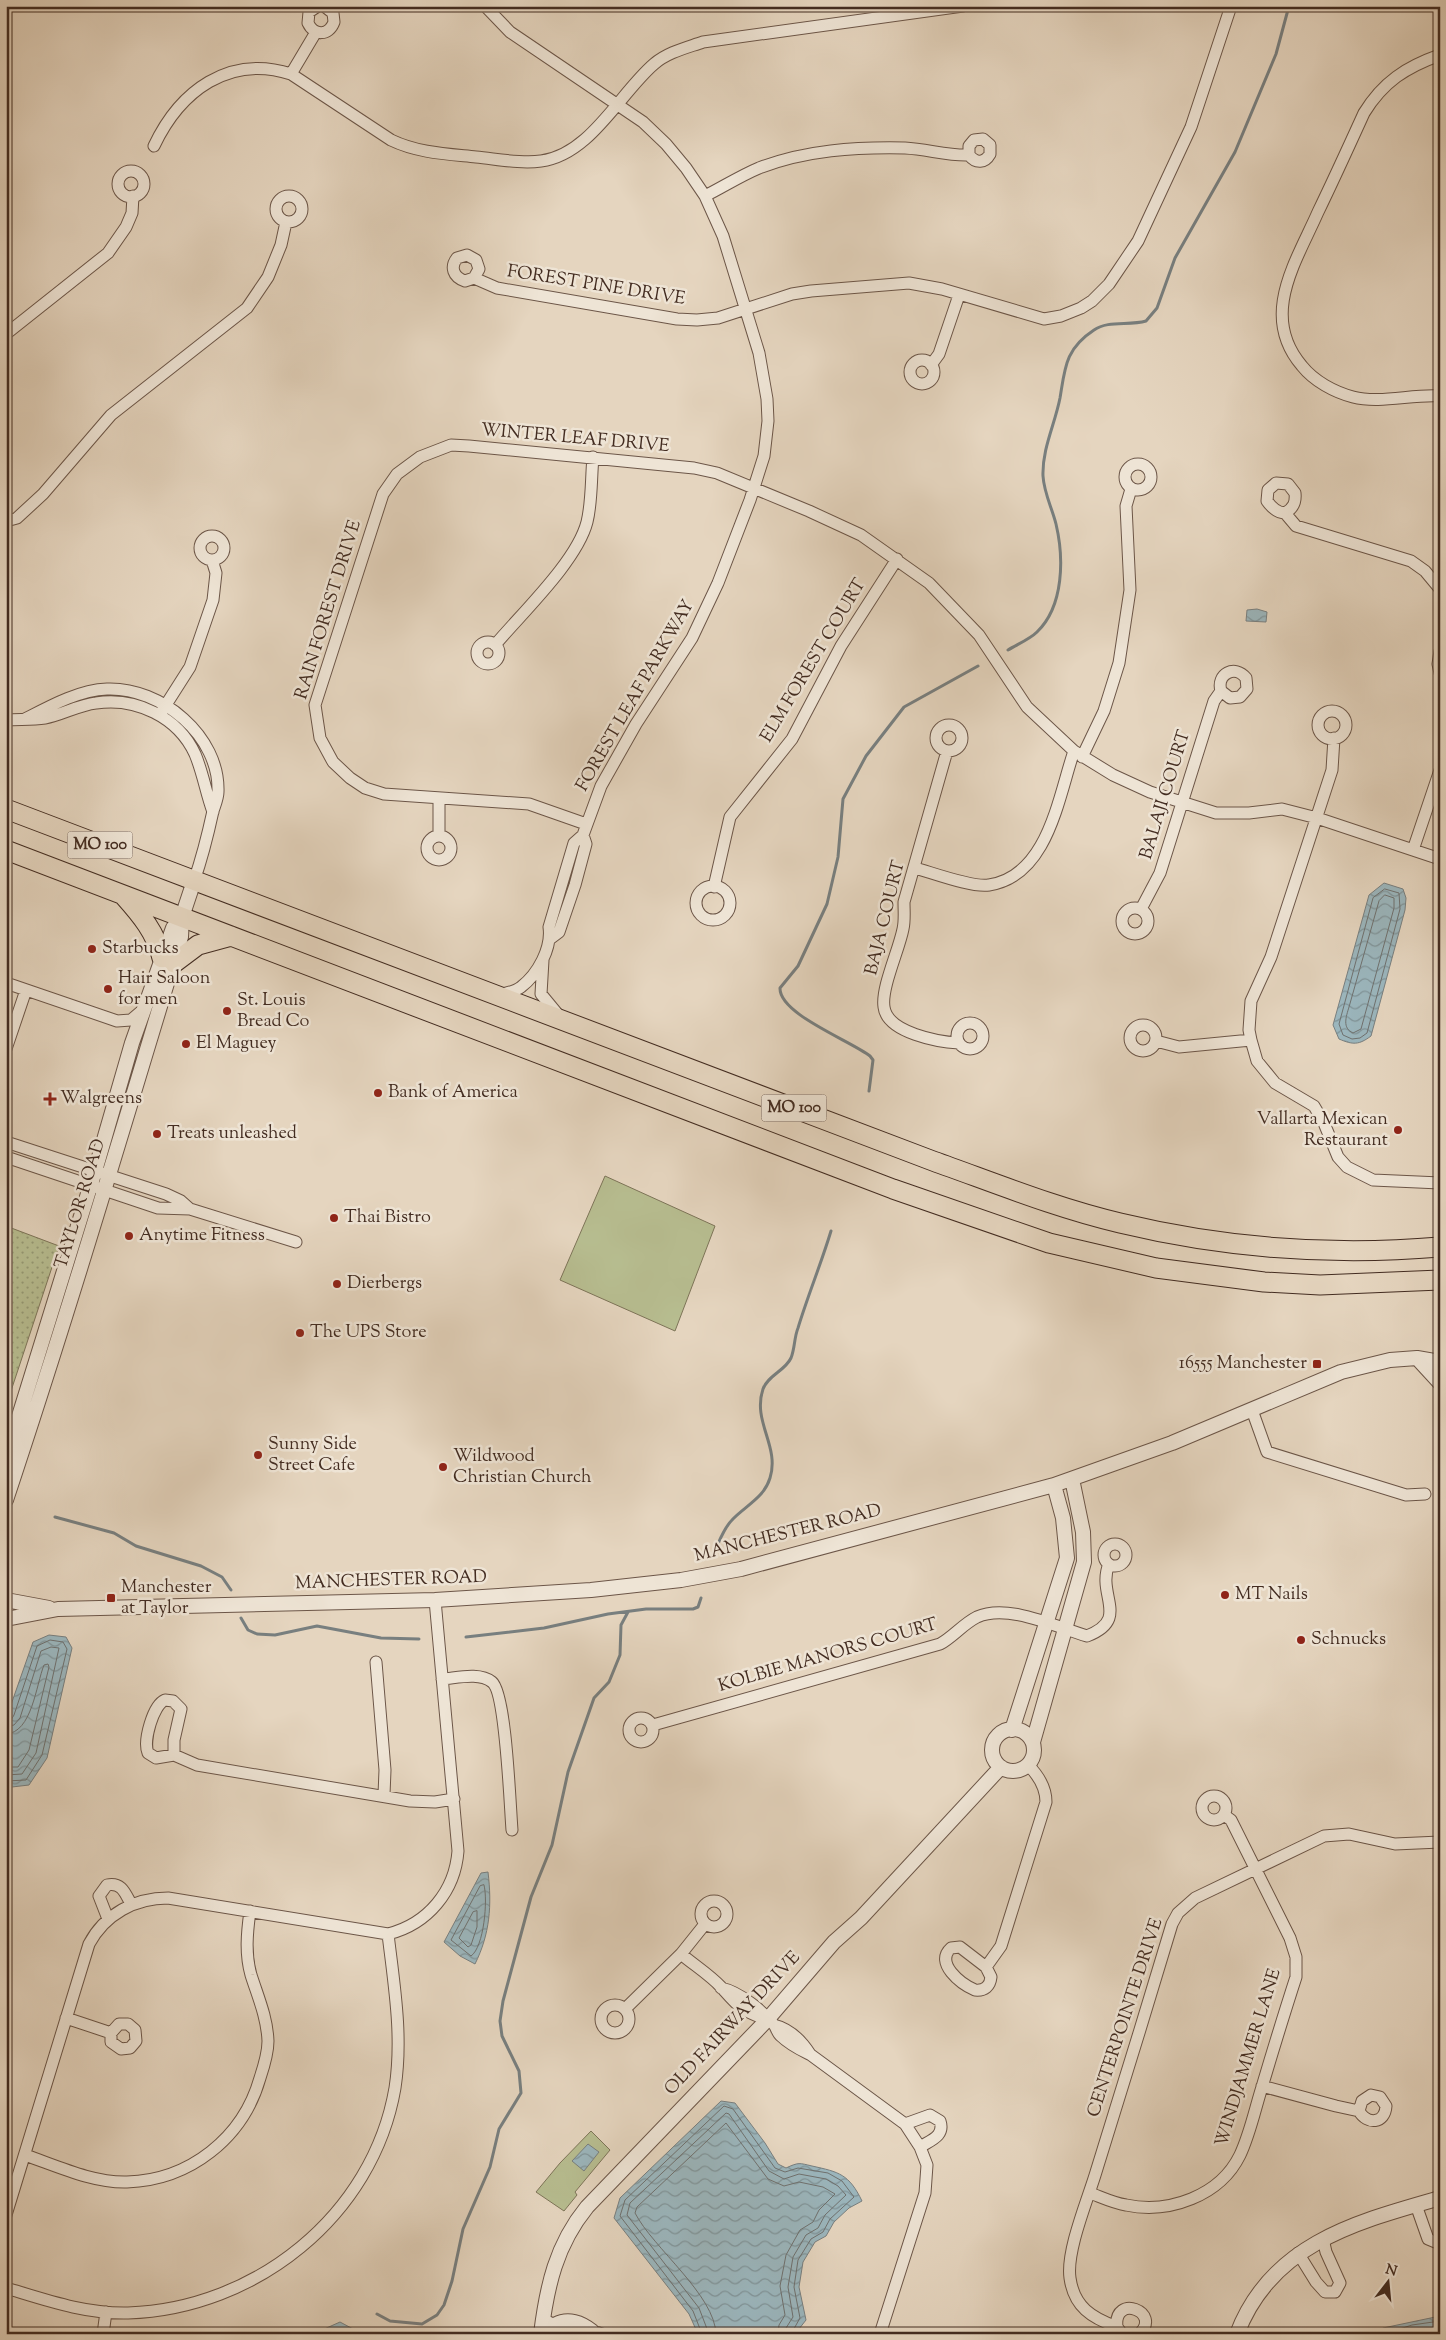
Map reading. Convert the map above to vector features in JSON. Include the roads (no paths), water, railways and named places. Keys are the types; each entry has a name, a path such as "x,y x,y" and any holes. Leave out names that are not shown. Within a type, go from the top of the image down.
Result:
{"highway":[{"name":"MO 100","path":"6,809 496,995 562,1018 933,1161 1015,1191 1119,1223 1171,1234 1263,1247 1357,1251 1440,1247"},
{"name":"MO 100","path":"6,850 893,1189 1049,1243 1156,1268 1264,1282 1375,1284 1440,1280"},
{"path":"123,895 148,925 168,960 198,945 231,936"}],"street":[{"path":"318,6 310,12 307,19 310,28 316,32 326,32 334,22 333,13 324,6"},
{"name":"FOREST LEAF PARKWAY","path":"485,6 510,32 643,122 676,155 705,196 723,236 746,309 764,374 768,421 764,456 718,583 692,638 636,724 601,786 584,829 586,844 559,932 551,938 543,959 521,987 514,991 496,995"},
{"path":"154,146 162,129 173,113 186,99 215,78 237,69 274,69 291,74 406,148 498,159 540,161 566,153 577,145 619,104 656,62 680,49 703,42 924,9 963,6"},
{"name":"FOREST PINE DRIVE","path":"474,278 498,288 677,319 711,318 792,294 896,284 920,284 1044,320 1072,312 1092,301 1110,284 1138,241 1188,134 1231,6"},
{"path":"291,74 316,32"},
{"path":"1440,55 1416,63 1390,79 1368,107 1287,280 1282,321 1288,349 1297,361 1308,374 1337,391 1353,397 1366,399 1440,396"},
{"path":"705,196 757,169 800,156 831,150 864,147 911,149 958,156 969,155"},
{"path":"6,334 108,253 126,227 132,213 132,196"},
{"path":"6,521 17,518 43,494 111,415 247,308 268,277 281,245 286,222"},
{"path":"931,365 939,354 959,295"},
{"name":"WINTER LEAF DRIVE","path":"397,474 420,457 451,445 593,457 716,472 861,535 897,559 929,583 966,619 1027,707 1078,754 1137,787 1216,813 1249,813 1282,808 1440,860"},
{"path":"495,645 580,543 587,521 593,457"},
{"name":"RAIN FOREST DRIVE","path":"397,474 383,494 315,705 320,738 333,762 350,778 365,788 384,794 529,804 584,829"},
{"path":"915,868 977,885 989,885 1012,877 1033,861 1046,836 1078,754 1104,711 1119,664 1130,590 1126,506 1131,489"},
{"path":"1285,513 1296,526 1306,530 1411,561 1435,574 1440,589"},
{"name":"ELM FOREST COURT","path":"714,887 730,817 792,739 840,646 897,559"},
{"path":"162,710 190,666 213,600 216,573 212,560"},
{"path":"1440,651 1438,664 1440,673"},
{"name":"BALAJI COURT","path":"1141,909 1160,873 1214,701 1221,691"},
{"name":"TAYLOR ROAD","path":"6,720 45,718 96,703 110,702 162,710 187,739 194,752 201,769 213,812 182,917 183,932 144,1009 131,1045 95,1171 6,1458"},
{"path":"1334,738 1332,770 1317,818 1271,957 1251,1001 1249,1030 1251,1040 1257,1061 1275,1083 1314,1106 1324,1123 1338,1158 1348,1167 1373,1180 1440,1183"},
{"name":"BAJA COURT","path":"947,751 904,902 903,927 885,993 884,1009 892,1021 907,1031 924,1038 959,1043"},
{"path":"1413,850 1440,770"},
{"path":"439,798 439,836"},
{"name":"FOREST LEAF PARKWAY","path":"543,959 541,994 562,1018"},
{"name":"TAYLOR ROAD","path":"6,1500 43,1391 109,1176 168,960"},
{"path":"6,983 117,1021 131,1020 144,1009"},
{"path":"6,1049 26,990"},
{"path":"117,1021 128,1031 131,1045"},
{"path":"1156,1041 1179,1047 1251,1040"},
{"path":"6,1142 166,1194 182,1201 190,1209"},
{"path":"6,1157 158,1208 190,1209 296,1242"},
{"path":"1417,1358 1440,1384"},
{"name":"MANCHESTER ROAD","path":"6,1619 58,1609 436,1600 635,1586 741,1569 1054,1485 1172,1443 1341,1372 1390,1360 1417,1358 1440,1362"},
{"path":"1252,1410 1267,1452 1406,1495 1425,1494"},
{"path":"1033,1742 1026,1733 1012,1730 998,1737 994,1743 994,1757 1001,1767 1015,1771 1028,1765 1034,1756 1033,1742 1084,1562 1083,1532 1072,1478"},
{"path":"1012,1730 1048,1623 1067,1558 1063,1518 1054,1485"},
{"name":"KOLBIE MANORS COURT","path":"653,1725 940,1644 975,1618 988,1612 1001,1612 1048,1623 1087,1636 1105,1627 1109,1622 1111,1613 1105,1585 1105,1572 1109,1564"},
{"name":"MANCHESTER ROAD","path":"6,1600 58,1609"},
{"path":"6,2215 89,1944 108,1919 131,1904 145,1900 168,1898 388,1934 403,1930 422,1919 432,1910 448,1889 454,1877 458,1851 436,1600"},
{"path":"376,1662 385,1770 384,1795"},
{"path":"442,1679 474,1677 491,1681 496,1687 501,1705 512,1830"},
{"path":"174,1755 174,1740 181,1713 177,1704 165,1700 156,1707 146,1740 146,1749 156,1758 174,1755 197,1764 422,1802 454,1799"},
{"path":"986,1968 1001,1946 1044,1811 1046,1794 1044,1788 1028,1765"},
{"name":"OLD FAIRWAY DRIVE","path":"546,2325 554,2263 575,2222 586,2207 770,2022 834,1942 861,1918 1001,1767"},
{"name":"WINDJAMMER LANE","path":"1090,2193 1126,2205 1156,2207 1187,2201 1208,2191 1222,2180 1239,2156 1296,1977 1296,1957 1290,1938 1256,1870 1230,1820 1224,1815"},
{"name":"CENTERPOINTE DRIVE","path":"1119,2330 1095,2319 1085,2310 1070,2279 1072,2254 1172,1924 1178,1913 1195,1898 1324,1836 1335,1834 1362,1836 1395,1844 1440,1842"},
{"path":"108,1919 99,1896 100,1891 107,1885 113,1883 122,1887 131,1904"},
{"path":"25,2156 93,2178 119,2182 142,2181 176,2172 194,2164 222,2143 233,2132 253,2100 268,2043 262,2005 248,1959 247,1928 250,1911"},
{"path":"625,2008 681,1954 705,1924"},
{"path":"6,2288 64,2306 106,2312 128,2313 171,2308 233,2290 260,2277 297,2251 324,2227 356,2185 380,2138 394,2090 399,2045 388,1934"},
{"path":"681,1954 746,2012 770,2022 780,2035 811,2055 905,2124 920,2147 927,2165 925,2192 880,2334"},
{"path":"66,2018 111,2033"},
{"path":"1262,2086 1336,2106 1359,2110"},
{"path":"905,2124 930,2115 940,2121 942,2126 940,2134 920,2147"},
{"path":"1237,2334 1243,2317 1264,2285 1298,2253 1354,2224 1440,2198"},
{"path":"1416,2205 1426,2235 1432,2242 1440,2244"},
{"path":"1298,2253 1316,2282 1326,2292 1335,2292 1340,2283 1323,2239"},
{"name":"CENTERPOINTE DRIVE","path":"1119,2330 1116,2321 1122,2311 1134,2308 1139,2310 1145,2321 1145,2327 1140,2334"},
{"path":"103,2334 106,2312"},
{"path":"546,2325 562,2329 597,2332"}],"water":[{"path":"1257,609 1267,612 1266,622 1246,621 1247,610"},
{"path":"1384,883 1403,889 1406,898 1405,910 1371,1036 1356,1043 1348,1042 1339,1039 1333,1025 1369,895"},
{"path":"49,1635 66,1637 72,1648 47,1758 29,1785 6,1786 6,1719 33,1642"},
{"path":"488,1872 489,1919 484,1942 475,1964 460,1956 444,1942 481,1873"},
{"path":"721,2101 735,2103 778,2164 786,2168 801,2164 836,2173 848,2180 862,2201 849,2208 834,2222 826,2236 815,2242 803,2262 799,2287 806,2320 795,2334 698,2334 689,2314 614,2218 620,2198"},
{"path":"588,2144 599,2152 584,2171 572,2161"},
{"path":"1440,2316 1440,2334 1376,2334 1383,2328"},
{"path":"340,2322 355,2330 357,2334 313,2334"}],"waterway":[{"path":"1008,650 1037,632 1046,621 1057,595 1060,581 1059,537 1045,488 1043,466 1068,360 1077,344 1094,330 1106,325 1146,321 1157,308 1175,258 1235,152 1276,54 1289,6"},
{"path":"869,1091 873,1060 870,1056 803,1017 783,998 780,988 798,966 827,904 838,857 843,799 866,756 904,707 978,666"},
{"path":"717,1546 723,1532 730,1523 759,1496 770,1478 772,1455 761,1412 763,1389 765,1384 791,1358 797,1332 831,1231"},
{"path":"55,1517 114,1533 136,1546 201,1566 222,1577 231,1590"},
{"path":"466,1637 544,1628 608,1614 646,1609 693,1609 698,1607 701,1598"},
{"path":"377,2314 390,2321 422,2324 437,2315 444,2305 452,2281 463,2229 490,2167 499,2129 521,2093 519,2071 502,2036 500,2021 503,2001 531,1897 552,1845 568,1772 594,1698 609,1682 620,1655 621,1625 628,1612"},
{"path":"241,1618 248,1630 257,1634 275,1635 317,1626 381,1638 419,1639"}],"place":[{"name":"Starbucks","path":"92,949"},
{"name":"Hair Saloon for men","path":"108,989"},
{"name":"St. Louis Bread Co","path":"227,1011"},
{"name":"El Maguey","path":"186,1044"},
{"name":"Bank of America","path":"378,1093"},
{"name":"Walgreens","path":"50,1099"},
{"name":"Vallarta Mexican Restaurant","path":"1398,1130"},
{"name":"Treats unleashed","path":"157,1134"},
{"name":"Thai Bistro","path":"334,1218"},
{"name":"Anytime Fitness","path":"129,1236"},
{"name":"Dierbergs","path":"337,1284"},
{"name":"The UPS Store","path":"300,1333"},
{"name":"16555 Manchester","path":"1317,1364"},
{"name":"Sunny Side Street Cafe","path":"258,1455"},
{"name":"Wildwood Christian Church","path":"443,1467"},
{"name":"MT Nails","path":"1225,1595"},
{"name":"Manchester at Taylor","path":"111,1598"},
{"name":"Schnucks","path":"1301,1640"}]}
